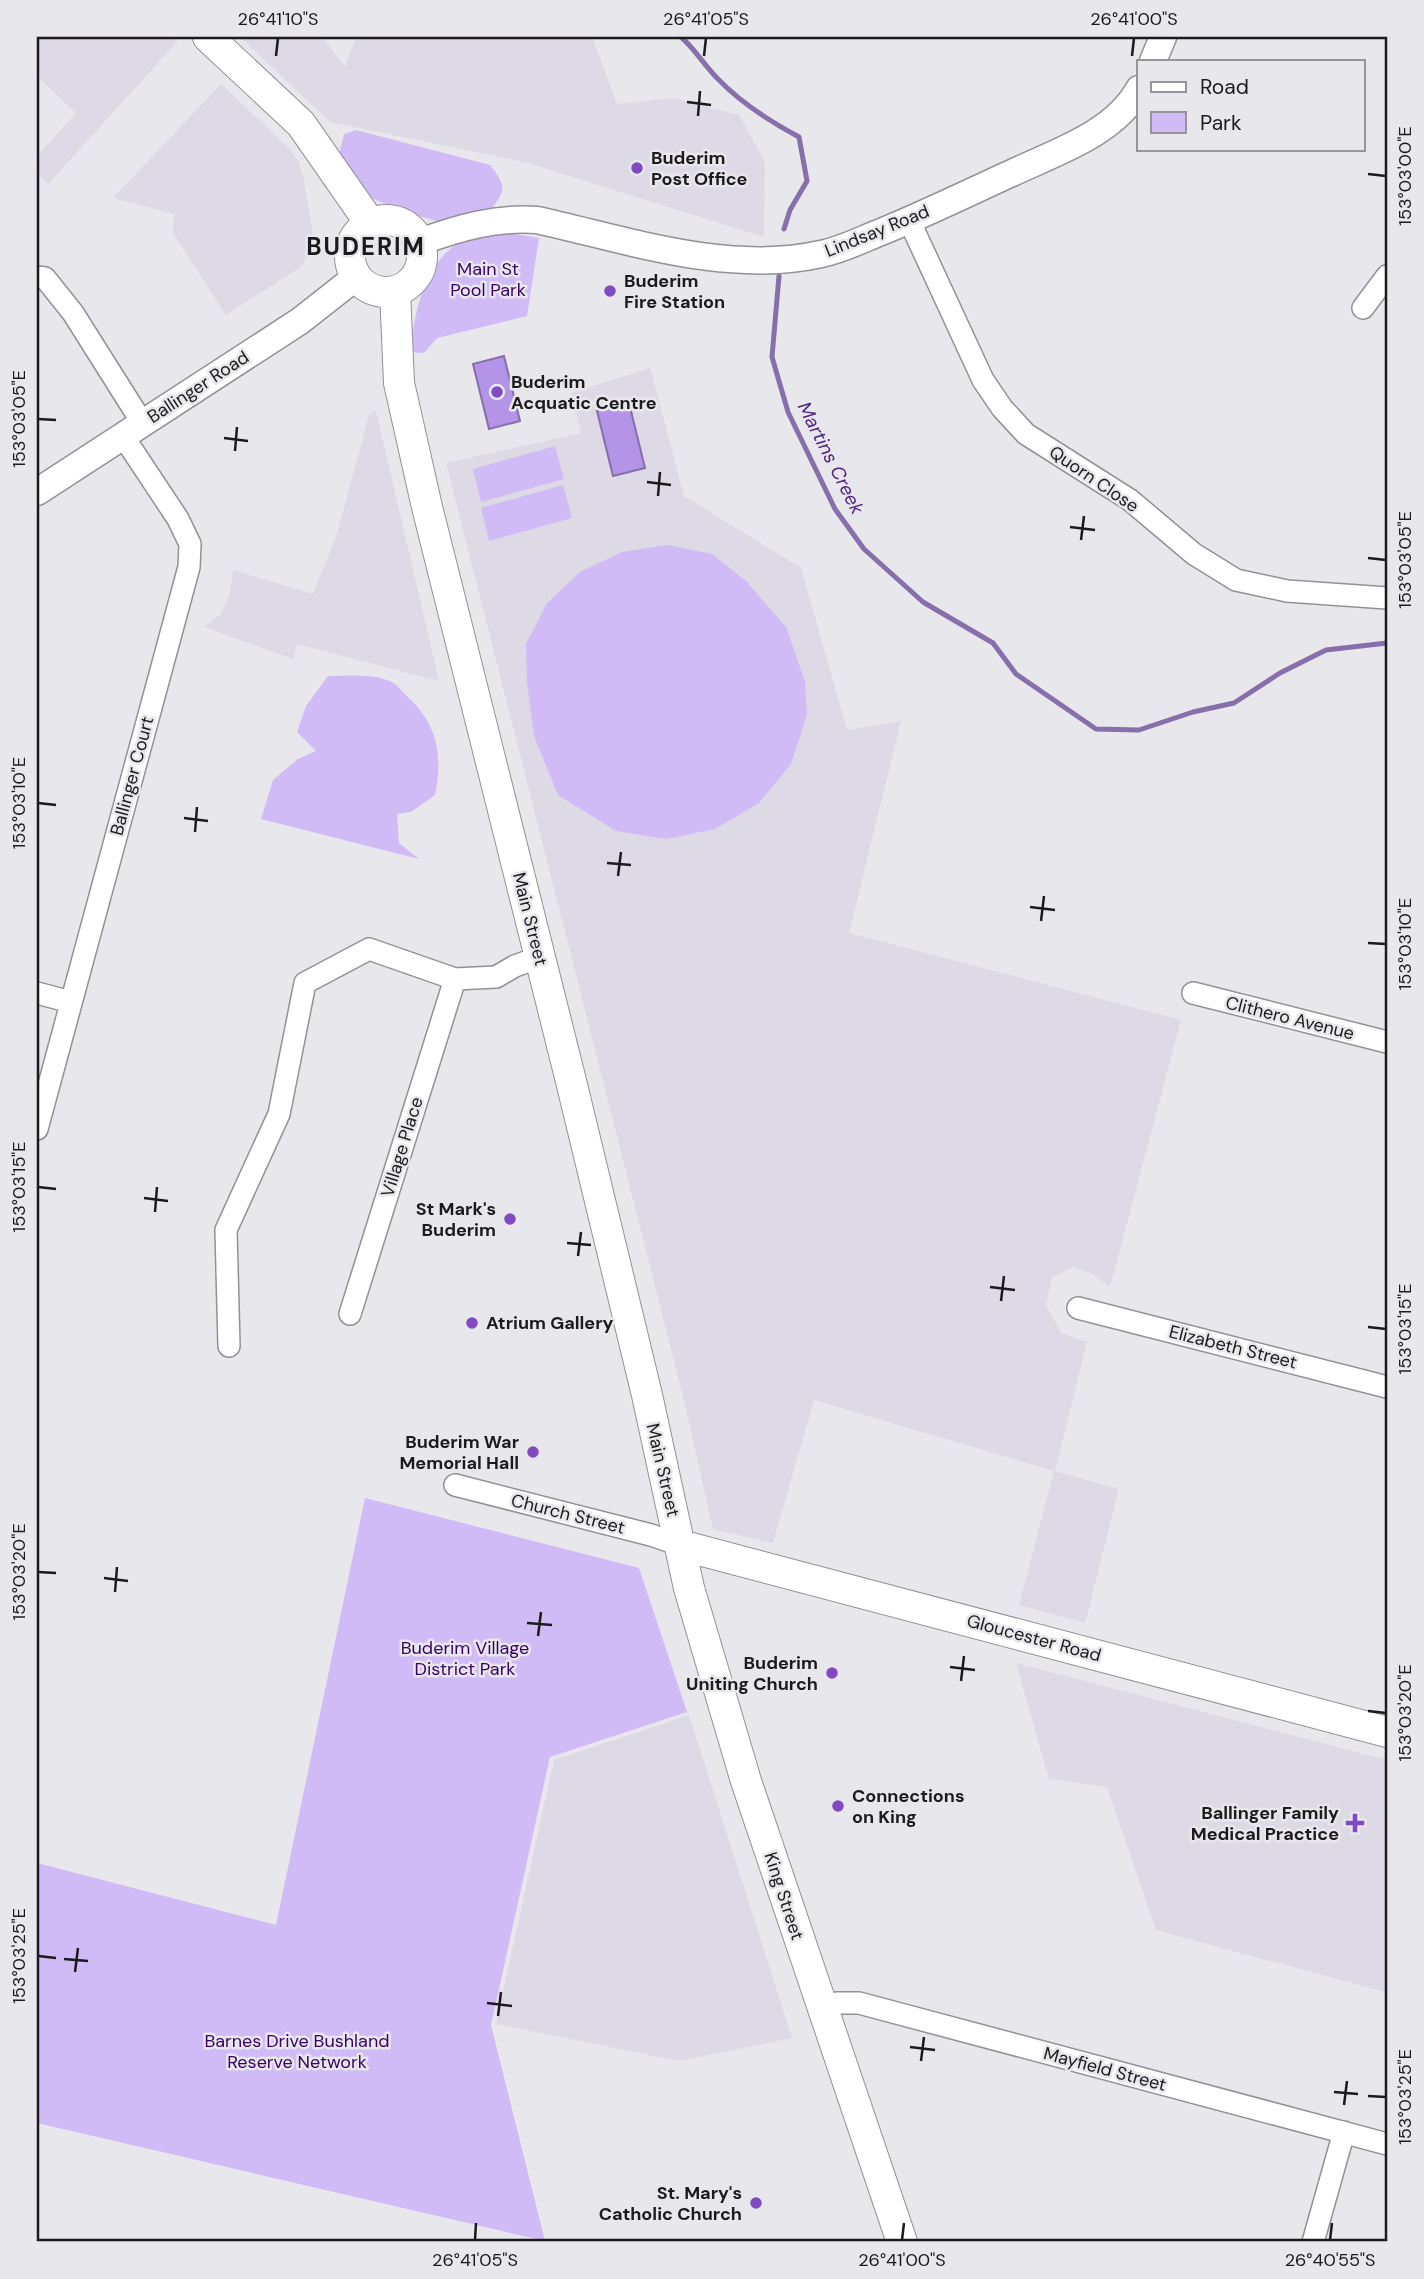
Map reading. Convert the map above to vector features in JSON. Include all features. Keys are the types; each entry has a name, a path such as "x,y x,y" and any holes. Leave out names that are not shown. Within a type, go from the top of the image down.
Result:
{"main road":[{"path":"208,37 301,124 370,223"},
{"path":"383,219 396,221 413,231 420,242 423,256 420,269 407,286 383,292 371,289 356,277 350,250 359,232 370,223 383,219"},
{"name":"Main Street","path":"395,291 398,362 404,404 464,658 635,1344 680,1545"},
{"name":"Gloucester Road","path":"680,1545 1387,1732"},
{"name":"King Street","path":"680,1545 689,1588 746,1781 902,2242"}],"street":[{"path":"1153,60 1163,37"},
{"name":"Lindsay Road","path":"420,242 471,226 522,219 693,254 744,260 796,259 823,254 909,220 1090,135 1122,111 1137,92"},
{"name":"Quorn Close","path":"909,220 984,380 1002,408 1026,434 1121,494 1194,554 1236,580 1287,591 1387,597"},
{"path":"1363,308 1387,276"},
{"name":"Ballinger Court","path":"37,277 45,278 73,313 190,544 189,568 37,1129"},
{"name":"Ballinger Road","path":"37,492 300,321 356,277"},
{"path":"229,1346 226,1230 279,1114 305,983 369,949 455,979 496,977 515,966 540,957"},
{"name":"Village Place","path":"350,1314 455,979"},
{"path":"37,993 71,1002"},
{"name":"Clithero Avenue","path":"1193,993 1387,1042"},
{"name":"Elizabeth Street","path":"1078,1308 1387,1387"},
{"name":"Church Street","path":"454,1485 651,1535 680,1545"},
{"name":"Mayfield Street","path":"822,2006 859,2003 1387,2144"},
{"path":"1313,2242 1344,2133"}],"shaded area":[{"path":"37,37 171,37 177,42 48,184 37,173 37,156 76,113 37,76"},
{"path":"240,37 322,37 345,67 356,37 592,37 617,104 673,98 739,115 765,162 764,237 525,162 330,122"},
{"path":"221,84 291,150 298,161 313,236 311,252 299,268 226,315 173,233 174,214 113,198"},
{"name":"Buderim Acquatic Centre","path":"504,356 520,421 489,429 473,364"},
{"path":"650,368 684,496 801,568 847,730 901,721 849,933 1181,1020 1110,1287 1093,1274 1073,1267 1052,1278 1046,1305 1061,1333 1087,1342 1055,1471 1119,1489 1085,1623 1019,1605 1054,1471 814,1400 773,1543 713,1529 684,1400 446,463 581,433 571,393"},
{"path":"629,403 645,468 613,476 597,411"},
{"path":"376,411 439,681 297,644 293,659 204,627 221,614 230,593 233,570 313,594 336,537 369,415"},
{"path":"1016,1663 1387,1760 1387,1999 1385,1992 1156,1930 1107,1787 1049,1779"},
{"path":"689,1715 792,2038 679,2061 496,2024 554,1760"}],"green space":[{"path":"356,130 490,165 502,184 499,198 489,212 441,222 373,199 339,154 344,134"},
{"name":"Main St Pool Park","path":"495,231 539,238 527,316 437,338 424,353 411,352 414,322 422,292 437,264 446,252 458,243"},
{"path":"555,446 564,479 481,502 473,469"},
{"path":"563,485 572,518 489,541 481,508"},
{"path":"667,545 712,554 746,581 786,627 805,681 807,715 791,764 759,803 715,829 666,839 616,831 558,795 534,736 527,682 526,644 547,603 580,572 622,552"},
{"path":"328,676 369,676 392,682 418,708 432,730 438,754 435,795 411,812 397,814 399,843 419,859 261,819 273,780 298,759 316,751 297,732 306,706"},
{"path":"365,1498 639,1568 687,1712 550,1757 491,2025 545,2241 37,2123 37,1863 276,1925"}],"waterway":[{"name":"Martins Creek","path":"681,37 736,96 799,137 807,181 790,210 784,229"},
{"name":"Martins Creek","path":"779,276 772,357 788,412 835,509 864,549 923,602 993,643 1016,674 1096,729 1139,730 1193,712 1234,703 1280,673 1326,650 1387,643"}],"place":[{"name":"Buderim Post Office","path":"637,168"},
{"name":"Buderim Fire Station","path":"610,291"},
{"name":"Buderim Acquatic Centre","path":"497,392"},
{"name":"St Mark's Buderim","path":"510,1219"},
{"name":"Atrium Gallery","path":"472,1323"},
{"name":"Buderim War Memorial Hall","path":"533,1452"},
{"name":"Buderim Uniting Church","path":"832,1673"},
{"name":"Connections on King","path":"838,1806"},
{"name":"Ballinger Family Medical Practice","path":"1355,1823"},
{"name":"St. Mary's Catholic Church","path":"756,2203"}],"district":[{"name":"BUDERIM","path":"366,246"}],"park label":[{"name":"Buderim Village District Park","path":"465,1658"},
{"name":"Barnes Drive Bushland Reserve Network","path":"297,2051"}]}
